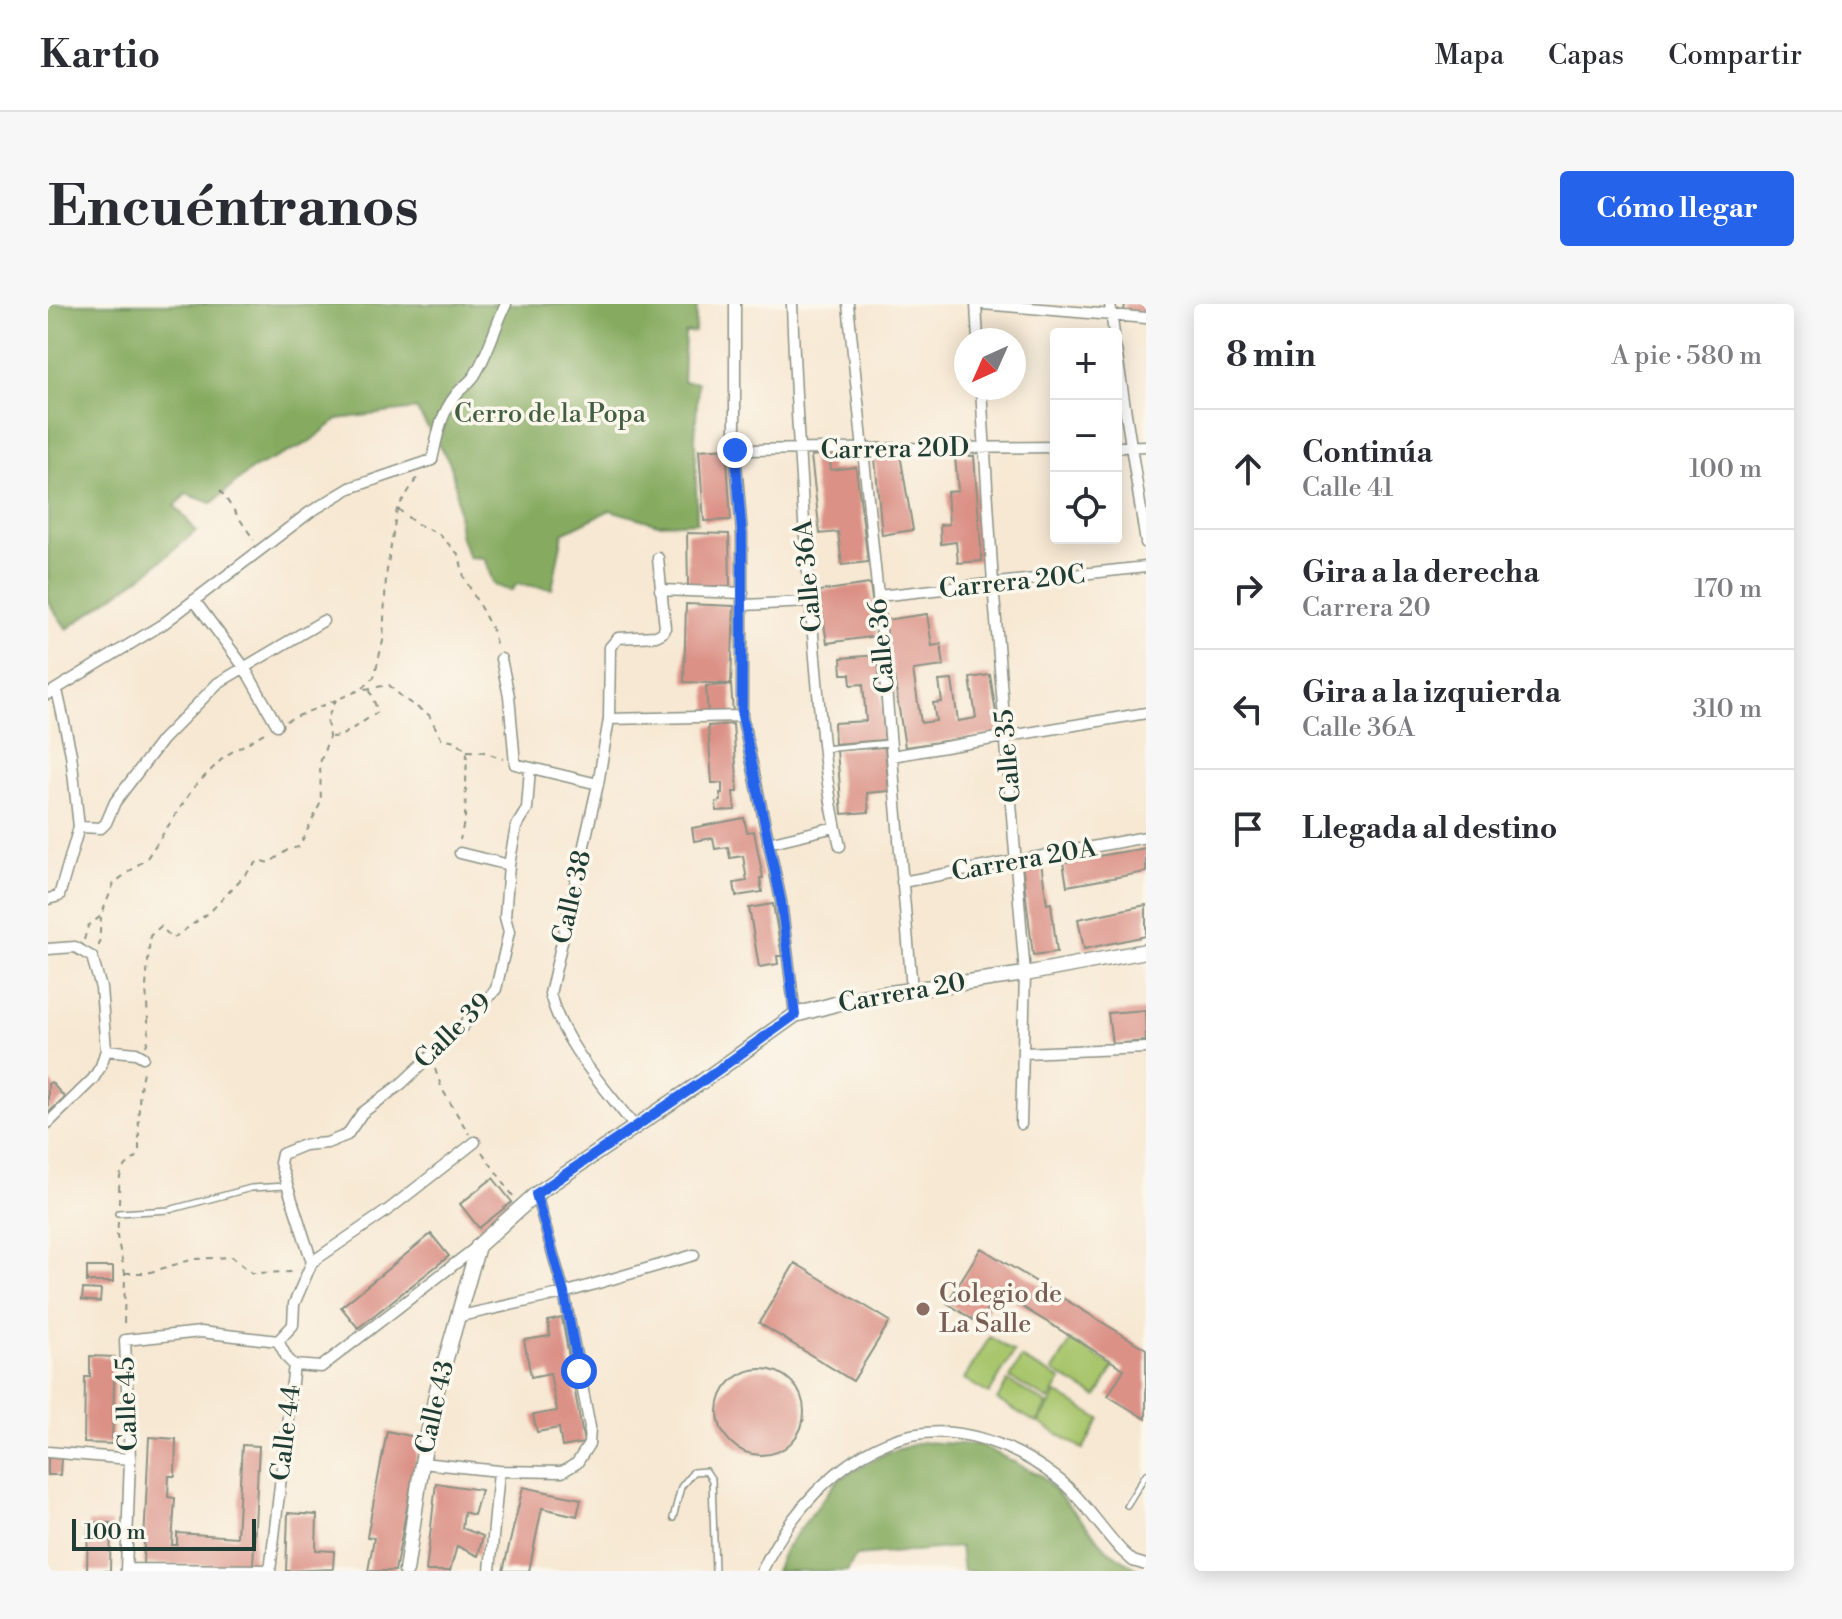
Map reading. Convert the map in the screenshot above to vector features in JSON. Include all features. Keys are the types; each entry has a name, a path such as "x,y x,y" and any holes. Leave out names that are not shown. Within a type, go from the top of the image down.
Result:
{"street":[{"path":"48,899 59,896 79,827 71,754 53,692 163,624 310,512 350,488 432,460 442,417 456,395 474,379 506,304"},
{"path":"735,304 735,450 742,534 742,716 781,901 795,1015"},
{"name":"Calle 36A","path":"792,304 798,450 823,749 840,846"},
{"name":"Calle 36","path":"848,304 878,596 912,989"},
{"path":"976,304 977,328"},
{"path":"983,304 1110,309 1146,318"},
{"path":"1122,391 1146,543"},
{"name":"Calle 35","path":"982,400 993,584 1025,974 1021,1124"},
{"path":"1122,447 1146,446"},
{"name":"Carrera 20D","path":"735,450 1050,447"},
{"path":"658,558 660,590 742,599 810,602"},
{"name":"Carrera 20C","path":"878,596 1146,567"},
{"name":"Calle 38","path":"635,1127 570,1042 557,1018 550,994 598,784 609,719 612,642 618,638 662,633 665,628 660,590"},
{"path":"194,600 244,667 277,725"},
{"path":"79,827 101,828 106,823 115,802 162,740 218,683 323,621"},
{"path":"501,659 511,711 515,764 598,784"},
{"path":"892,756 1146,713"},
{"path":"609,719 742,716"},
{"path":"460,853 509,865 516,827 527,809 530,768"},
{"path":"768,843 835,827"},
{"name":"Carrera 20A","path":"902,882 1146,837"},
{"name":"Calle 39","path":"310,1266 280,1163 282,1154 304,1145 327,1143 347,1135 362,1113 401,1084 464,1025 496,989 509,932 505,917 509,865"},
{"path":"48,949 80,948 92,957 98,969 106,1050 93,1079 48,1123"},
{"name":"Carrera 20","path":"294,1365 321,1367 478,1246 536,1194 795,1015 861,997 1025,974 1146,951"},
{"path":"1023,1053 1146,1048"},
{"path":"106,1050 136,1053 143,1057"},
{"path":"125,1340 201,1332 278,1341 293,1325 294,1304 310,1266 475,1142"},
{"path":"422,1463 499,1471 562,1472 577,1463 589,1444 590,1427 564,1293 536,1194"},
{"name":"Calle 43","path":"406,1571 422,1463 456,1317 478,1246"},
{"path":"456,1317 564,1293 694,1255"},
{"name":"Calle 45","path":"125,1340 130,1459 126,1570"},
{"name":"Calle 44","path":"270,1570 294,1365 278,1341"},
{"path":"762,1571 772,1548 806,1503 842,1470 894,1439 951,1432 992,1442 1036,1464 1061,1481 1122,1551 1133,1561 1146,1565"},
{"path":"48,1452 130,1459"},
{"path":"490,1571 499,1471"},
{"path":"126,1570 270,1570"}],"lane":[{"path":"823,749 890,743"},
{"path":"118,1213 169,1210 251,1188 289,1186"},
{"path":"673,1518 681,1487 693,1472 706,1471 712,1480 715,1571"},
{"path":"1127,1505 1146,1474"}],"path":[{"path":"220,490 259,548"},
{"path":"397,509 415,523 439,534 459,555 464,577 492,629 501,659"},
{"path":"362,689 389,685 429,715 441,738 456,741 467,751 484,752 515,764"},
{"path":"336,700 327,719 329,737 341,736 378,712 369,688"},
{"name":"Calle 45","path":"125,1340 125,1273 117,1237 120,1171 136,1158 139,1150 142,1096 139,1086 149,1037 146,987 150,936 161,926 172,939 210,912 259,860 269,863 289,849 299,847 321,802 320,763 329,737"},
{"path":"460,853 465,817 467,751"},
{"path":"98,969 101,916"},
{"path":"125,1273 169,1269 194,1259 232,1257 252,1273 266,1275 310,1266"}],"green space":[{"name":"Cerro de la Popa","path":"48,304 697,304 695,332 685,333 683,382 698,382 695,440 697,522 658,524 610,510 563,533 552,589 517,584 511,591 494,585 484,558 469,557 460,536 456,488 450,463 416,409 338,419 308,443 252,469 212,503 186,494 175,506 196,531 149,571 67,629 48,602"},
{"path":"990,1337 1014,1352 989,1394 964,1379"},
{"path":"1071,1341 1114,1367 1097,1397 1053,1371"},
{"path":"1021,1358 1061,1380 1049,1400 1010,1378"},
{"path":"1008,1381 1047,1404 1037,1423 997,1400"},
{"path":"1056,1393 1100,1419 1083,1449 1039,1423"},
{"path":"922,1442 980,1445 1042,1476 1107,1549 1140,1571 963,1571 960,1547 856,1556 847,1571 775,1571 784,1550 838,1480 886,1453"}],"building":[{"path":"1125,304 1146,304 1146,314 1124,311"},
{"path":"729,448 731,520 704,521 699,450"},
{"path":"829,454 831,470 856,467 868,562 842,565 838,532 820,534 811,456"},
{"path":"900,454 913,530 882,535 875,458"},
{"path":"955,456 974,456 982,561 958,563 956,542 941,544 940,525 949,524 947,492 958,491"},
{"path":"687,533 729,534 730,587 688,586"},
{"path":"870,584 877,636 827,643 819,591"},
{"path":"686,604 734,606 731,684 684,682"},
{"path":"927,614 932,646 941,644 944,666 913,670 921,723 936,721 933,703 942,702 939,681 952,680 958,721 976,718 970,678 990,675 999,733 905,747 885,620"},
{"path":"878,655 885,740 835,744 834,723 866,721 863,684 851,685 850,674 842,674 841,658"},
{"path":"731,685 733,714 708,715 706,686"},
{"path":"733,724 738,792 733,792 735,810 717,811 716,802 721,801 722,783 712,783 708,726"},
{"path":"885,747 889,791 867,793 869,812 842,814 837,750"},
{"path":"744,818 747,832 754,831 763,878 760,878 762,892 736,896 734,883 747,881 743,856 730,858 728,847 715,849 713,838 694,841 692,828"},
{"path":"1146,848 1146,872 1067,886 1063,862"},
{"path":"1041,862 1047,904 1051,903 1057,952 1033,955 1022,864"},
{"path":"773,904 782,956 777,956 778,964 759,967 749,908"},
{"path":"1146,905 1146,936 1084,949 1078,919"},
{"path":"1145,1010 1146,1041 1112,1044 1108,1013"},
{"path":"51,1082 65,1098 48,1113 48,1084"},
{"path":"493,1178 512,1202 479,1228 460,1204"},
{"path":"431,1234 449,1256 358,1328 341,1307"},
{"path":"981,1248 1146,1349 1146,1419 1108,1396 1124,1369 998,1292 978,1323 947,1303"},
{"path":"795,1263 890,1321 853,1381 759,1323"},
{"path":"87,1267 113,1267 113,1282 87,1282"},
{"path":"83,1289 101,1290 100,1302 82,1300"},
{"path":"562,1318 584,1443 562,1447 559,1428 537,1432 533,1415 557,1411 550,1373 531,1377 524,1340 550,1336 548,1321"},
{"path":"90,1356 115,1357 112,1444 84,1443 85,1377 90,1377"},
{"path":"761,1369 785,1376 797,1388 804,1412 797,1436 785,1448 761,1455 737,1448 725,1436 718,1412 725,1388 737,1376"},
{"path":"387,1431 420,1438 395,1571 368,1571 374,1538 367,1537"},
{"path":"149,1437 176,1439 175,1476 169,1476 168,1497 175,1498 172,1545 177,1545 177,1533 237,1537 242,1445 259,1446 253,1566 143,1564"},
{"path":"48,1458 61,1458 60,1475 48,1475"},
{"path":"436,1483 481,1490 474,1515 464,1512 462,1528 483,1536 478,1556 457,1546 450,1571 426,1571"},
{"path":"523,1487 581,1499 577,1516 542,1508 529,1571 503,1571"},
{"path":"288,1513 317,1515 316,1550 334,1551 333,1569 286,1571"},
{"path":"88,1522 111,1523 110,1571 87,1571"}],"place":[{"name":"Colegio de La Salle","path":"923,1309"}],"route":[{"path":"579,1371 564,1293 536,1194 795,1015 781,901 742,716 742,534 735,450"}]}
